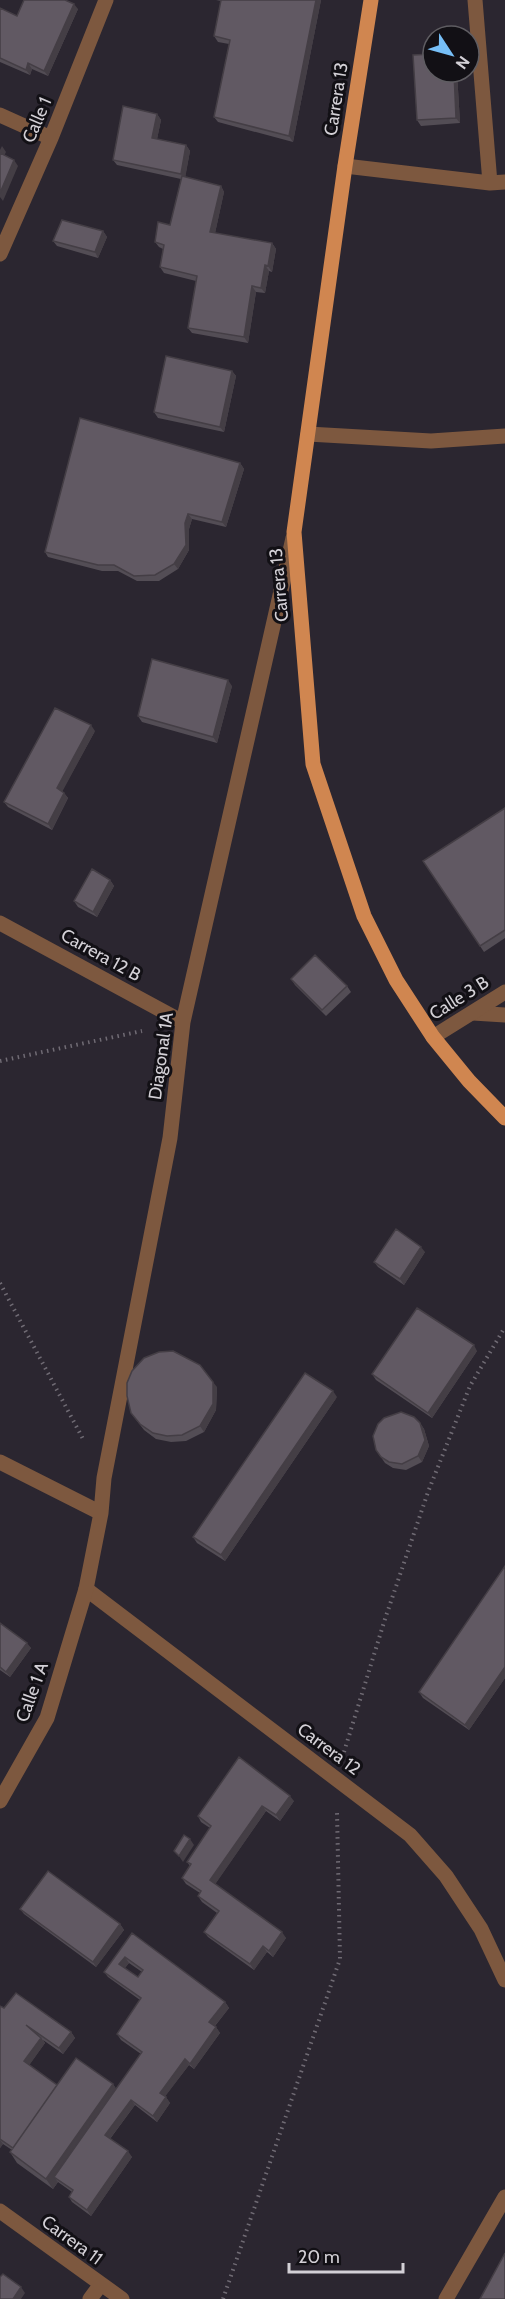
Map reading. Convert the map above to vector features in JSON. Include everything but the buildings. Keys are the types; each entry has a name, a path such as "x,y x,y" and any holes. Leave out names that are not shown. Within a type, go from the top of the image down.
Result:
{"main road":[{"name":"Carrera 13","path":"371,0 345,166 294,532 313,764 364,916 396,980 433,1037 469,1082 505,1118"}],"street":[{"name":"Calle 1","path":"0,254 51,138 106,0"},
{"path":"345,166 498,183 475,0"},
{"path":"0,115 51,138"},
{"path":"308,434 431,441 505,436"},
{"name":"Diagonal 1A","path":"86,1589 101,1513 104,1478 170,1137 183,1022 294,532"},
{"name":"Carrera 12 B","path":"0,923 183,1022"},
{"name":"Calle 3 B","path":"433,1037 505,992"},
{"path":"473,1013 505,1015"},
{"path":"0,1461 101,1513"},
{"name":"Carrera 12","path":"86,1589 410,1835 446,1876 482,1929 505,1980"},
{"name":"Calle 1 A","path":"0,1801 47,1718 86,1589"},
{"path":"446,2299 505,2197"},
{"name":"Carrera 11","path":"0,2211 122,2299"},
{"path":"90,2299 101,2284"}],"path":[{"path":"0,1061 183,1022"},
{"path":"0,1283 104,1478"},
{"path":"223,2299 340,1959 336,1779 385,1619 428,1492 470,1386 505,1327"}]}
